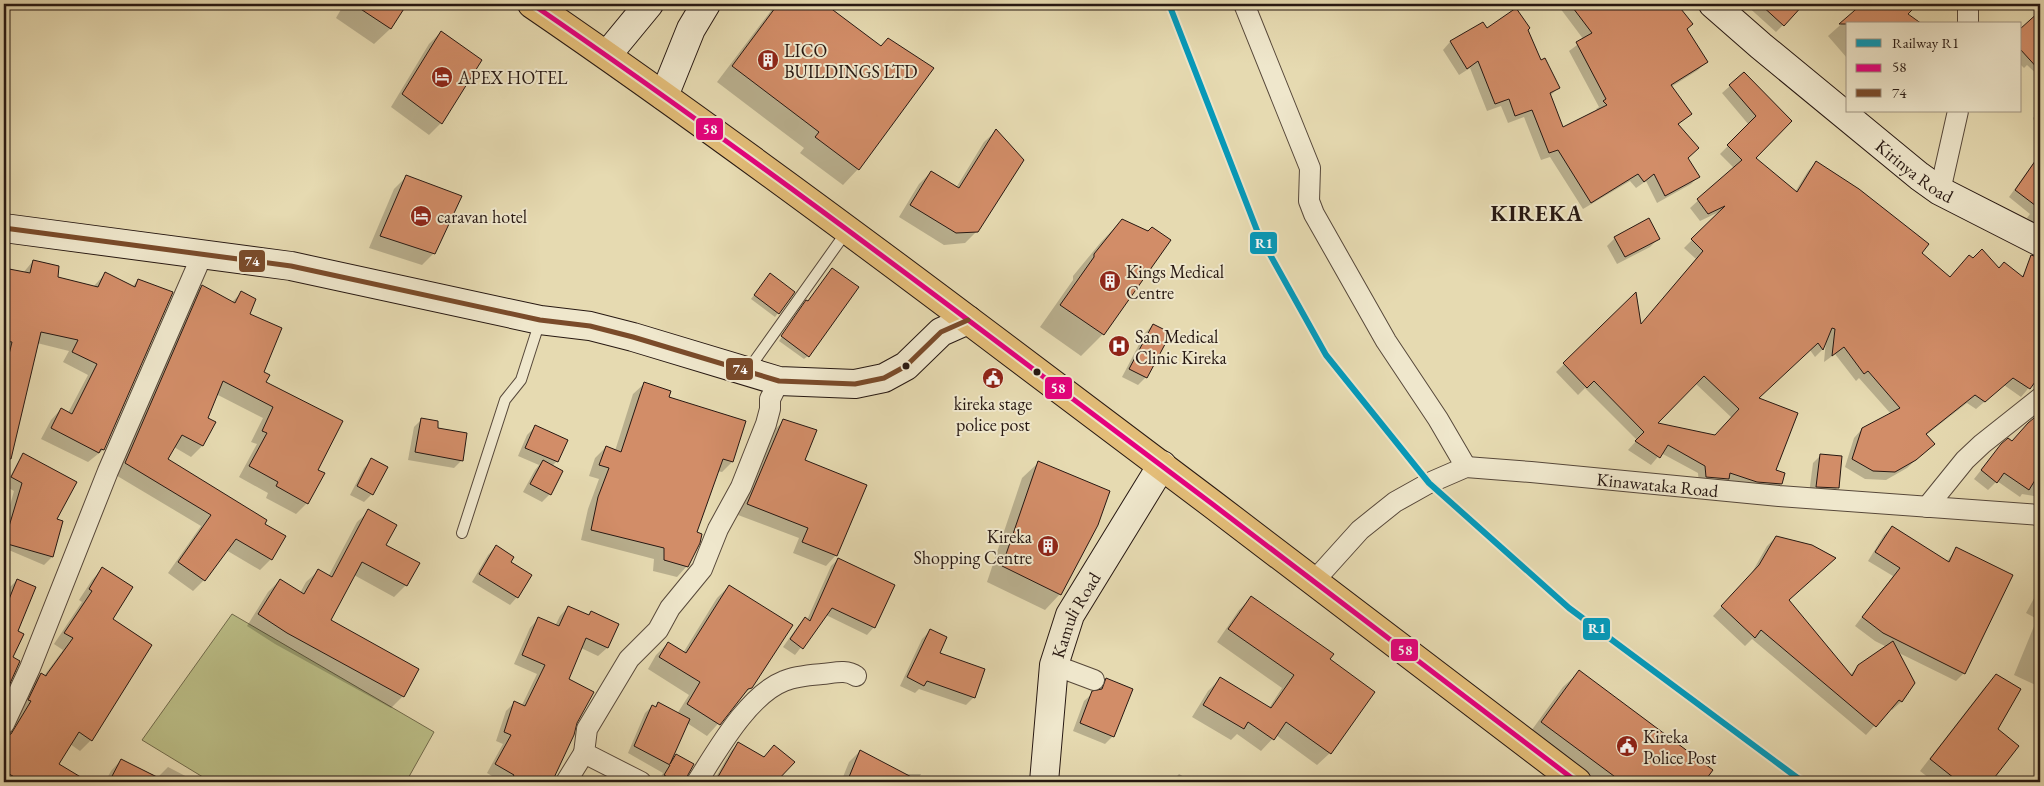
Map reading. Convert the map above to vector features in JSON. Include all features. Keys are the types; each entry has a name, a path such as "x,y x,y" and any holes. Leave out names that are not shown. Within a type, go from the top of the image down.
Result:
{"highway":[{"path":"532,4 607,55 848,230 1314,580 1577,782"}],"main road":[{"path":"607,55 649,4"},
{"path":"664,96 691,29 706,4"},
{"name":"Kirinya Road","path":"1713,4 1760,46 1940,191 2040,242"},
{"path":"4,228 291,266 540,320 590,326 616,332 779,380 855,384 884,378 906,366 941,332 968,320"},
{"name":"Kamuli Road","path":"1044,782 1054,665 1070,615 1162,465"}],"street":[{"path":"1244,4 1310,168 1309,201 1314,214 1386,341 1438,419 1466,467"},
{"path":"1968,4 1968,22"},
{"path":"1940,191 1958,112"},
{"path":"4,722 30,668 108,471 203,253"},
{"path":"566,782 584,753 586,729 629,659 658,630 670,608 702,569 718,529 741,487 766,424 770,409 770,399 779,380"},
{"path":"1927,507 1971,454 2040,398"},
{"name":"Kinawataka Road","path":"1314,580 1360,530 1395,502 1429,483 1466,467 1779,496 2040,515"},
{"path":"1054,665 1094,680"},
{"path":"697,782 744,713 763,695 784,681 815,674 849,672 856,676"},
{"path":"584,753 641,782"}],"lane":[{"path":"747,370 848,230"},
{"path":"462,533 505,400 522,380 540,320"}],"green space":[{"path":"232,614 434,732 406,782 211,782 142,740"}],"building":[{"path":"353,4 407,4 391,29"},
{"path":"778,4 825,4 881,46 888,38 934,68 859,170 815,137 819,132 732,66"},
{"path":"1570,4 1677,4 1693,24 1687,29 1708,62 1671,85 1692,114 1678,124 1699,148 1688,158 1700,177 1665,196 1654,174 1644,182 1638,174 1591,203 1558,150 1549,153 1532,110 1515,116 1509,99 1495,104 1478,61 1467,69 1450,41 1483,22 1487,28 1516,8 1530,28 1528,30 1541,60 1545,58 1560,88 1550,93 1563,127 1607,105 1603,101 1606,99 1576,42 1592,33"},
{"path":"1760,4 1804,4 1784,26"},
{"path":"1862,4 1918,4 1908,14 1919,22 1846,22 1846,24 1839,24"},
{"path":"2040,11 2040,71 2022,51 2022,27"},
{"name":"APEX HOTEL","path":"441,31 482,60 442,124 402,94"},
{"path":"1744,72 1792,121 1756,158 1797,192 1816,161 1859,189 1929,244 1922,253 1950,277 1969,255 1973,258 1982,249 1999,268 2004,262 2023,277 2031,255 2040,258 2040,375 2030,389 2013,378 1985,402 1975,395 1926,434 1935,444 1916,460 1895,472 1873,471 1852,459 1862,428 1900,408 1868,371 1864,374 1844,347 1832,356 1835,329 1832,328 1823,350 1818,343 1759,398 1798,413 1776,470 1785,473 1782,484 1757,482 1730,473 1729,479 1706,477 1705,466 1668,445 1660,458 1635,441 1644,432 1594,381 1587,388 1563,363 1636,292 1641,324 1703,251 1691,239 1725,206 1708,214 1697,199 1742,160 1727,145 1756,116 1729,85","holes":["1704,376 1739,409 1715,435 1658,423"]},
{"path":"996,129 1024,160 978,232 956,233 910,205 931,171 959,188"},
{"path":"2040,154 2040,209 2015,190"},
{"name":"caravan hotel","path":"406,175 462,196 435,254 380,236"},
{"path":"1649,218 1660,239 1625,257 1614,237"},
{"name":"Kings Medical Centre","path":"1122,219 1148,231 1152,227 1171,240 1104,335 1060,305 1094,257 1094,254"},
{"path":"33,260 59,266 58,277 98,287 105,272 135,287 138,279 173,292 104,450 101,449 99,453 51,428 61,408 72,414 97,364 72,352 78,340 41,332 11,459 4,458 4,375 12,342 4,341 4,268 30,273"},
{"path":"832,268 859,287 809,357 781,336 806,300 808,301"},
{"path":"770,273 795,292 779,314 754,295"},
{"path":"202,285 235,303 241,291 256,299 250,314 282,328 264,372 270,375 266,382 343,421 318,470 325,473 308,504 276,486 278,482 249,466 267,433 262,431 273,407 223,381 208,418 216,422 203,446 182,435 168,459 267,520 265,524 286,536 272,560 236,539 205,581 178,562 211,515 125,463"},
{"path":"1153,324 1171,333 1147,378 1129,369"},
{"path":"644,382 671,391 669,397 746,421 733,462 723,459 697,532 702,534 700,543 688,567 664,560 664,548 591,530 598,497 609,468 599,465 606,446 621,452"},
{"path":"2040,413 2040,472 2029,490 2004,473 1997,483 1981,470 2001,444 2008,438 2012,441"},
{"path":"421,418 438,421 438,428 467,433 463,461 415,452"},
{"path":"783,419 817,430 805,460 867,485 837,556 802,542 808,528 747,504"},
{"path":"535,425 568,440 558,462 525,448"},
{"path":"23,453 77,482 57,519 63,521 53,557 4,543 22,483 11,477"},
{"path":"1820,454 1842,456 1839,488 1816,487"},
{"path":"371,458 388,467 373,495 357,486"},
{"path":"543,460 563,471 551,495 530,484"},
{"name":"Kireka Shopping Centre","path":"1038,461 1110,491 1098,525 1061,595 1002,566"},
{"path":"368,509 397,525 386,545 420,563 407,586 362,562 331,620 419,669 404,697 287,633 258,614 280,579 304,594 318,569 332,577"},
{"path":"1892,526 1949,562 1956,547 2013,575 1965,674 1883,633 1862,617 1900,568 1875,552"},
{"path":"1776,536 1812,545 1836,558 1789,600 1852,676 1858,665 1893,641 1915,683 1902,702 1899,700 1876,727 1761,630 1755,638 1721,606 1759,565"},
{"path":"496,545 514,557 511,562 532,575 518,598 479,574"},
{"path":"838,558 895,585 875,628 832,608 803,649 790,639 805,617 810,621"},
{"path":"102,567 133,587 113,619 152,645 92,741 79,732 59,764 89,782 23,782 4,771 4,736 11,734 31,701 28,700 41,673 46,676 73,638 64,633 92,591 89,589"},
{"path":"17,579 36,587 18,631 24,634 13,657 20,661 8,688 4,686 4,612"},
{"path":"729,585 793,625 752,688 748,689 720,725 687,704 700,682 659,657 668,642 686,653"},
{"path":"1251,596 1334,654 1330,659 1375,692 1331,754 1286,722 1274,740 1248,722 1244,729 1203,705 1220,677 1271,708 1294,675 1228,629"},
{"path":"568,606 589,615 591,611 619,624 608,648 586,638 569,679 594,692 577,723 574,735 552,782 510,782 514,775 495,764 511,735 504,732 514,701 525,706 545,665 522,655 538,617 559,626"},
{"path":"930,629 947,637 940,653 985,669 975,698 927,681 924,686 907,677"},
{"name":"Kireka Police Post","path":"1579,670 1713,770 1704,782 1622,782 1541,722"},
{"path":"1996,674 2021,689 1998,729 2019,746 1991,782 1959,782 1930,759"},
{"path":"1106,678 1133,689 1114,737 1080,723 1092,691 1102,689"},
{"path":"658,702 690,719 670,764 676,754 694,764 684,782 676,782 664,775 670,765 634,746 652,705 656,707"},
{"path":"738,742 764,757 774,745 795,762 776,782 715,782"},
{"path":"860,750 921,782 847,782"},
{"path":"121,759 167,782 109,782"}],"rail line":[{"name":"R1","path":"1169,4 1258,233 1326,355 1429,483 1569,608 1803,782"}],"transit line":[{"name":"58","path":"532,4 762,167 875,251 1577,782"},
{"name":"74","path":"4,228 291,266 540,320 590,326 779,381 855,384 884,378 906,366 941,332 968,320"}],"place":[{"name":"LICO BUILDINGS LTD","path":"768,60"},
{"name":"APEX HOTEL","path":"442,77"},
{"name":"caravan hotel","path":"421,216"},
{"name":"Kings Medical Centre","path":"1110,281"},
{"name":"San Medical Clinic Kireka","path":"1119,346"},
{"name":"kireka stage police post","path":"993,378"},
{"name":"Kireka Shopping Centre","path":"1048,546"},
{"name":"Kireka Police Post","path":"1627,746"}],"district":[{"name":"KIREKA","path":"1537,213"}]}
